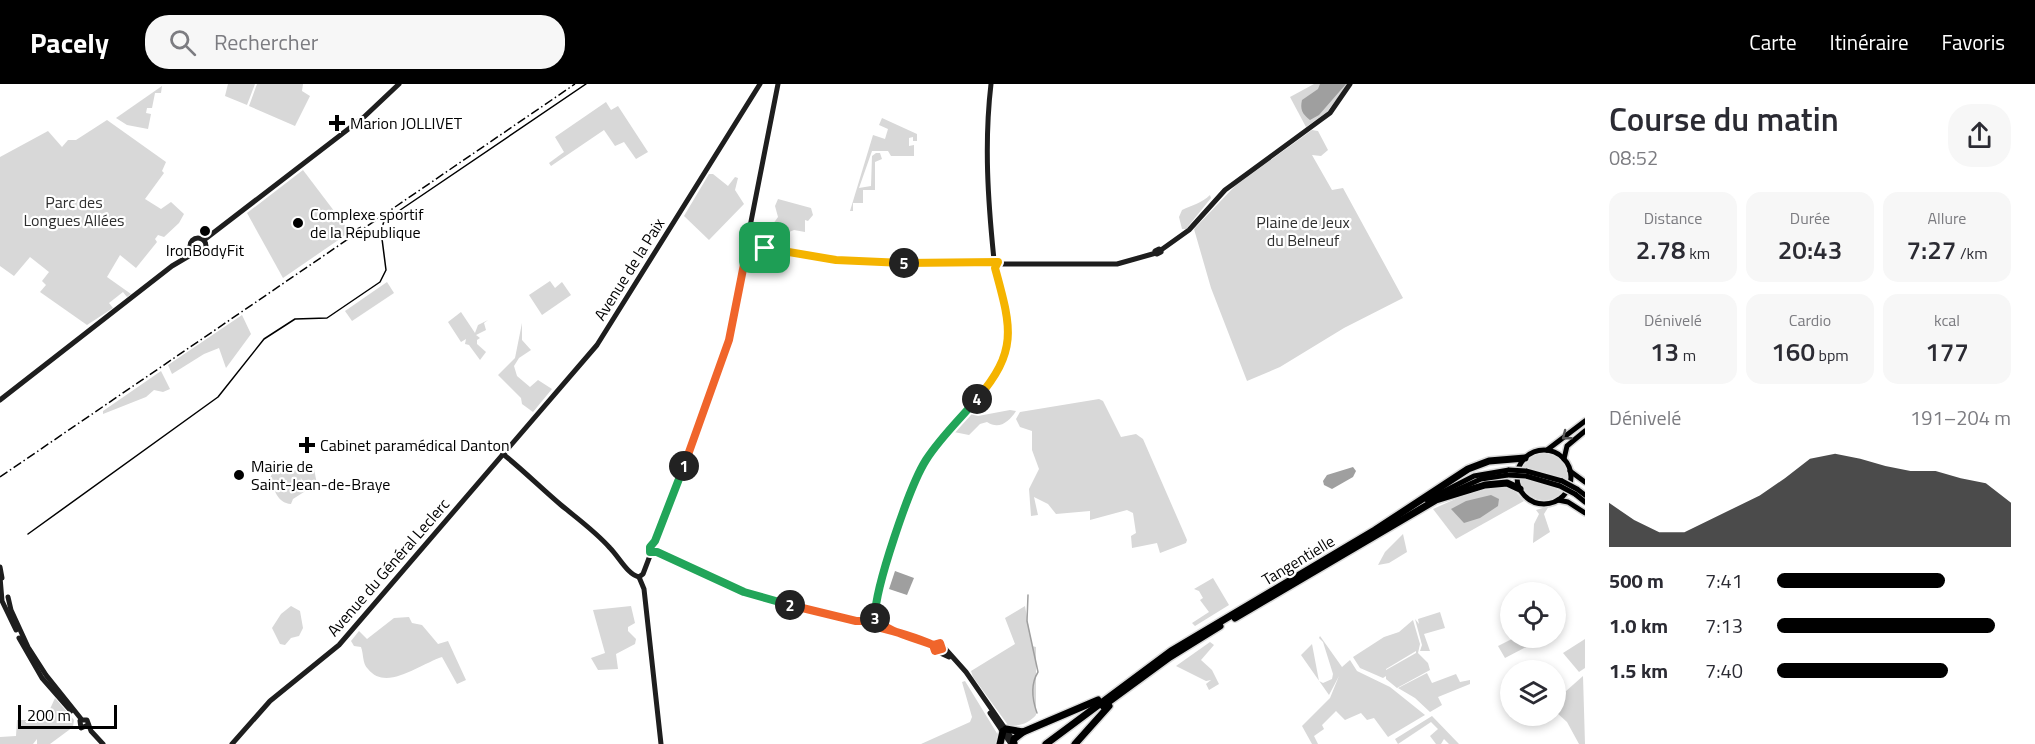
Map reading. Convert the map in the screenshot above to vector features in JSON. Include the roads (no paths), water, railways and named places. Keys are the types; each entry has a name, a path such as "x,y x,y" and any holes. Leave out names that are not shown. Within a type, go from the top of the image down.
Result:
{"highway":[{"path":"1375,530 1468,469 1489,461 1525,458"},
{"path":"1436,500 1485,485 1507,483 1520,489"},
{"name":"Tangentielle","path":"1054,744 1154,669 1207,634 1436,500"},
{"name":"Tangentielle","path":"1046,744 1127,682 1192,638 1375,530"},
{"path":"1075,744 1102,712 1154,669"},
{"path":"1012,743 1023,732 1079,710 1127,682"},
{"path":"1000,744 1004,730 1023,732"}],"main road":[{"path":"0,400 192,251 202,253 205,242 364,117 399,84"},
{"path":"778,84 747,242 749,247 729,340 654,545 649,548 744,592 851,620 874,621 933,645 938,643 966,672 1012,743"},
{"path":"874,621 880,583 922,468 994,379 1005,356 1008,324 994,264 987,208 986,138 991,84"},
{"path":"749,247 852,262 1117,264 1158,251 1189,230 1225,190 1330,113 1350,84"},
{"name":"Avenue de la Paix","path":"505,452 605,333 760,85"},
{"path":"192,251 190,243 194,238 205,242"},
{"path":"1547,450 1585,421"},
{"path":"1564,459 1567,446 1585,431"},
{"path":"1585,482 1570,471 1564,459 1547,450 1539,450 1525,458 1518,472 1520,489 1527,498 1538,503 1558,500 1585,513"},
{"path":"505,452 526,472 534,476 542,488 610,548 633,574 639,577 644,590 662,744"},
{"name":"Avenue du Général Leclerc","path":"232,744 270,701 339,645 505,452"},
{"path":"1558,500 1569,487 1570,471"},
{"path":"1508,472 1526,473 1561,483 1585,495"},
{"name":"Tangentielle","path":"1375,530 1463,480 1508,472"},
{"name":"Tangentielle","path":"1436,500 1481,479 1508,472"},
{"path":"1576,491 1585,501"},
{"path":"639,577 643,574 654,552"},
{"path":"0,567 6,600 28,648 81,720"},
{"path":"0,577 24,650 36,669 81,720"},
{"path":"933,645 933,649 952,660 962,670 1004,730"},
{"path":"938,652 942,646"},
{"path":"81,720 79,725 86,727 101,744"}],"waterway":[{"path":"1028,595 1027,621 1038,672 1033,692 1037,713"}],"tram line":[{"path":"28,534 218,397 264,339 295,319 327,318 380,282 386,270 381,231 384,221 586,84"}],"railway":[{"path":"0,477 575,84"}],"place":[{"name":"Marion JOLLIVET","path":"337,123"},
{"name":"Complexe sportif de la République","path":"298,223"},
{"name":"IronBodyFit","path":"205,231"},
{"name":"Cabinet paramédical Danton","path":"307,445"},
{"name":"Mairie de Saint-Jean-de-Braye","path":"239,475"}],"park label":[{"name":"Parc des Longues Allées","path":"74,211"},
{"name":"Plaine de Jeux du Belneuf","path":"1303,231"}]}
